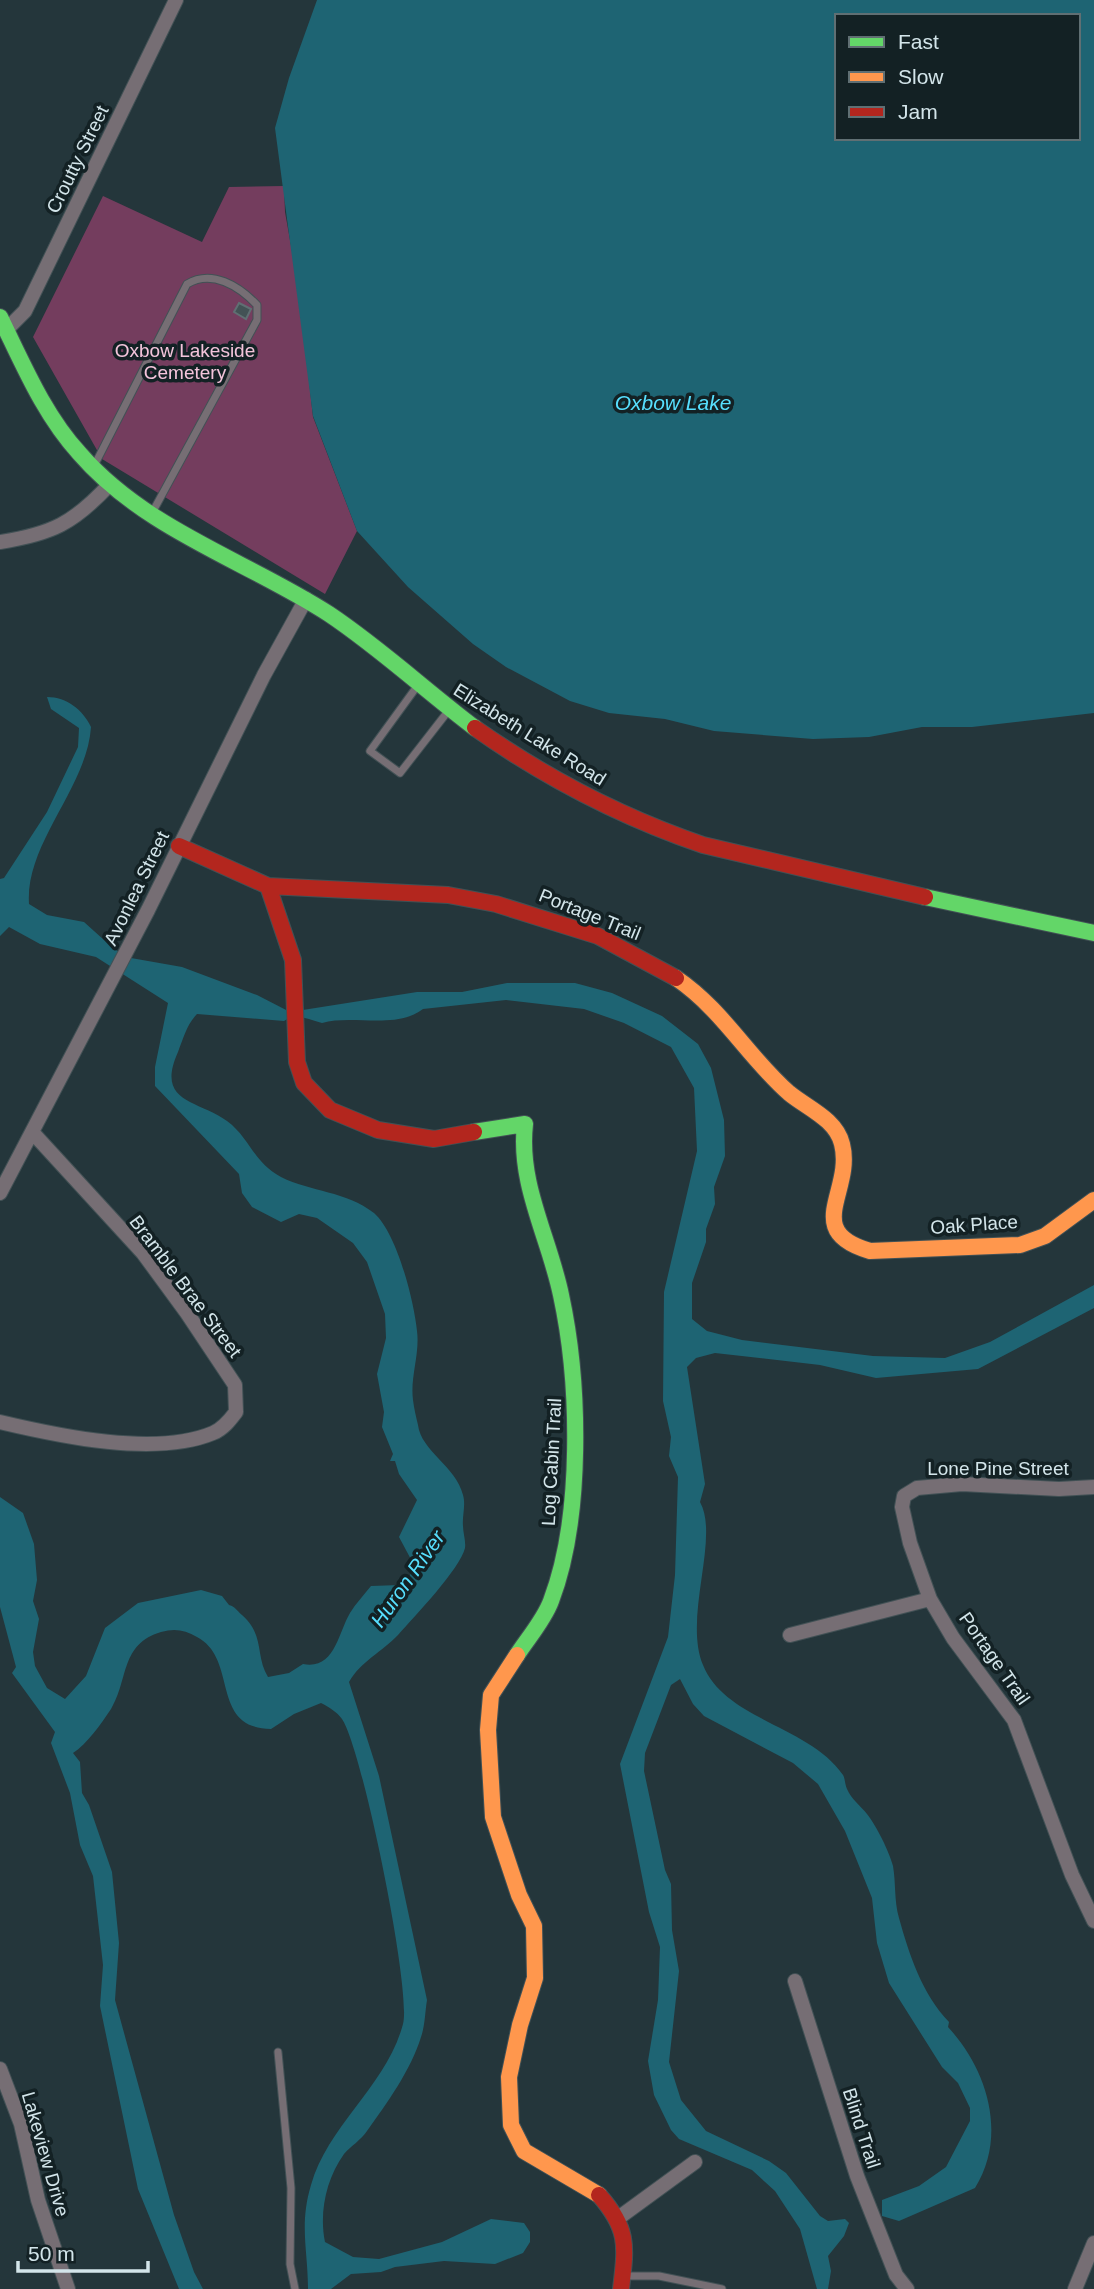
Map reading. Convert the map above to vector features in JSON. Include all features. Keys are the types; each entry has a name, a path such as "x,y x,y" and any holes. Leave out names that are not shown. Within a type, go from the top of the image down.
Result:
{"street":[{"name":"Croutty Street","path":"3,323 25,311 176,0"},
{"name":"Elizabeth Lake Road","path":"3,323 39,395 71,445 110,484 151,513 306,599 353,630 450,709 571,787 634,819 686,839 1051,926 1094,933"},
{"path":"0,542 28,538 71,521 110,484"},
{"name":"Avonlea Street","path":"0,1193 128,948 264,675 306,599"},
{"path":"179,846 268,886"},
{"name":"Portage Trail","path":"268,886 460,896 524,911 624,947 688,986 717,1011 771,1077 821,1116 843,1144 834,1221 837,1235 846,1245"},
{"name":"Log Cabin Trail","path":"268,886 293,960 297,1062 304,1083 330,1110 378,1130 433,1139 525,1124 523,1150 533,1203 561,1294 576,1393 568,1545 551,1604 491,1695 489,1718 493,1817 519,1895 534,1926 536,1978 520,2025 509,2077 508,2101 511,2125 524,2151 597,2192 617,2219"},
{"name":"Bramble Brae Street","path":"0,1422 136,1443 175,1441 213,1433 226,1425 236,1412 235,1385 187,1312 134,1244 33,1133"},
{"name":"Oak Place","path":"846,1245 870,1251 1020,1245 1045,1236 1094,1200"},
{"name":"Lone Pine Street","path":"904,1496 917,1488 962,1484 1059,1489 1094,1487"},
{"name":"Portage Trail","path":"904,1496 902,1507 910,1544 930,1599 953,1638 1014,1720 1072,1875 1094,1921"},
{"path":"790,1635 930,1599"},
{"name":"Blind Trail","path":"795,1981 857,2176 896,2275 905,2286"},
{"name":"Lakeview Drive","path":"0,2070 21,2124 38,2200 68,2289"},
{"path":"622,2282 625,2243 617,2219 695,2162"},
{"path":"1074,2289 1094,2243"}],"lane":[{"path":"93,469 187,284 199,277 217,278 247,294 257,305 257,320 151,513"},
{"path":"419,685 370,751 400,773 450,709"},
{"path":"278,2052 291,2188 290,2264 295,2289"},
{"path":"622,2282 659,2276 722,2289"}],"green space":[{"name":"Oxbow Lakeside Cemetery","path":"284,186 285,212 299,291 313,417 357,531 325,594 102,459 33,337 103,196 202,242 229,187"}],"water":[{"name":"Oxbow Lake","path":"317,0 1094,0 1094,713 972,727 922,727 869,737 813,739 714,731 665,719 609,713 570,701 506,667 473,644 408,587 357,531 313,416 275,128 289,78"},
{"path":"47,697 61,699 74,706 84,715 91,727 79,772 36,859 30,881 29,904 47,915 84,922 114,949 131,958 182,967 257,995 290,1012 417,992 462,992 507,983 575,983 612,993 662,1016 698,1044 711,1068 724,1120 725,1156 714,1187 715,1204 706,1229 706,1242 692,1283 692,1319 707,1331 742,1340 873,1356 945,1358 990,1342 1094,1285 1094,1308 978,1369 876,1378 820,1365 715,1353 696,1358 687,1367 705,1484 700,1502 705,1517 706,1536 697,1624 698,1646 703,1665 714,1684 730,1699 810,1745 828,1758 843,1775 849,1793 871,1819 889,1853 893,1866 897,1912 918,1973 931,1999 949,2022 948,2027 973,2062 988,2103 990,2146 985,2168 975,2188 899,2221 882,2216 882,2200 919,2186 946,2167 970,2121 970,2108 958,2083 942,2067 889,1983 877,1943 872,1898 845,1831 818,1784 793,1763 704,1716 693,1704 680,1679 671,1685 645,1753 644,1771 665,1870 671,1884 672,1930 679,1971 669,2062 681,2100 706,2131 769,2161 786,2173 820,2216 828,2221 845,2219 849,2223 844,2236 828,2256 831,2271 828,2289 817,2289 800,2229 775,2191 752,2170 679,2139 671,2130 654,2095 648,2061 658,2000 660,1947 649,1912 620,1764 668,1637 675,1575 678,1477 669,1456 671,1437 663,1401 664,1292 697,1151 694,1088 671,1047 624,1023 584,1009 506,1000 423,1009 400,1019 322,1023 298,1017 284,1021 197,1014 182,1042 172,1069 172,1081 183,1098 216,1114 235,1128 272,1171 292,1182 352,1200 374,1213 382,1223 403,1268 415,1318 418,1340 412,1391 421,1434 425,1443 453,1475 464,1499 465,1548 455,1568 398,1635 359,1668 349,1682 379,1776 427,2000 422,2033 405,2074 367,2131 344,2154 328,2185 323,2220 325,2242 353,2257 379,2259 442,2242 491,2219 524,2223 530,2232 530,2242 523,2253 495,2264 444,2261 395,2267 381,2272 351,2274 331,2289 308,2289 305,2213 311,2185 330,2143 384,2066 403,2024 400,1966 383,1870 361,1774 351,1739 340,1716 321,1703 294,1714 271,1729 252,1726 239,1717 231,1705 218,1661 210,1647 188,1633 171,1630 161,1632 138,1645 127,1664 111,1709 89,1739 73,1753 80,1762 82,1793 89,1805 112,1872 119,1943 115,2000 174,2215 194,2272 203,2289 179,2289 138,2189 100,2006 103,1965 93,1876 80,1845 70,1793 51,1743 55,1732 12,1673 16,1667 0,1607 0,1497 23,1513 34,1544 37,1580 33,1601 39,1619 33,1652 35,1666 47,1688 65,1699 86,1676 105,1628 138,1603 201,1590 222,1596 249,1623 257,1638 268,1677 289,1673 303,1664 322,1661 334,1648 352,1609 371,1586 400,1585 408,1580 414,1565 399,1537 417,1500 399,1474 395,1461 390,1461 393,1454 382,1427 384,1412 377,1374 386,1338 385,1314 367,1262 353,1243 317,1218 299,1214 281,1222 252,1207 242,1193 239,1174 155,1086 155,1067 168,1003 96,957 40,944 9,927 0,936 0,879 4,878 47,812 78,747 79,728 51,709"}],"building":[{"path":"239,303 251,309 246,319 234,312"}],"traffic: fast":[{"path":"0,317 35,388 56,423 67,439 106,481 166,524 329,614 475,728"},
{"path":"925,897 1094,933"},
{"path":"474,1132 525,1124 524,1146 530,1189 556,1273 572,1368 575,1450 569,1530 551,1601 517,1655"}],"traffic: slow":[{"path":"676,978 708,1004 774,1079 827,1121 839,1135 844,1161 834,1221 838,1232 849,1243 870,1251 1020,1245 1045,1236 1094,1200"},
{"path":"517,1655 491,1695 488,1730 493,1817 519,1895 534,1926 535,1978 520,2025 509,2077 511,2125 524,2151 599,2195"}],"traffic: jam":[{"path":"475,728 585,795 673,834 703,845 925,897"},
{"path":"179,846 268,886 293,960 297,1062 304,1083 330,1110 378,1130 434,1139 474,1132"},
{"path":"268,886 448,895 496,904 598,936 676,978"},
{"path":"599,2195 616,2218 623,2239 621,2289"}],"water label":[{"name":"Huron River","path":"408,1579"}]}
